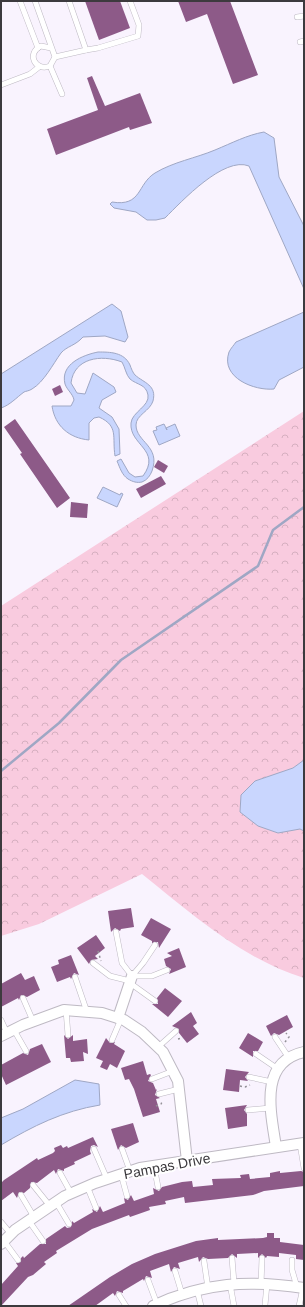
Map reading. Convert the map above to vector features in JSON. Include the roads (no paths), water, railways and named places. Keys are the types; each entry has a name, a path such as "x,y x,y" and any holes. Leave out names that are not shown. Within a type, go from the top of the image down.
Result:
{"street":[{"path":"119,1018 131,980"},
{"path":"8,1033 66,1010 102,1013 119,1018 142,1032 163,1052 178,1081 187,1161"},
{"path":"276,1147 270,1108 270,1091 274,1075 289,1058 295,1054 304,1052"},
{"name":"Pampas Drive","path":"2,1243 31,1219 71,1193 107,1179 154,1166 302,1143"},
{"path":"161,1304 182,1294 232,1283 264,1284 302,1288"}],"lane":[{"path":"20,1 38,48"},
{"path":"35,1 55,58"},
{"path":"69,1 86,50"},
{"path":"50,66 55,58 98,48 138,36 139,25 130,1"},
{"path":"297,16 304,16"},
{"path":"39,67 33,58 38,48 44,46 51,48"},
{"path":"1,85 30,74 39,67 50,66"},
{"path":"50,66 62,94"},
{"path":"116,932 122,962 131,980 155,1001"},
{"path":"131,980 155,945"},
{"path":"93,963 110,976 131,980 152,976 168,970"},
{"path":"75,977 88,1012"},
{"path":"23,998 33,1022"},
{"path":"66,1010 68,1035"},
{"path":"112,1040 119,1018"},
{"path":"1,1020 8,1033 26,1052"},
{"path":"158,1047 176,1031"},
{"path":"275,1037 289,1058"},
{"path":"256,1054 278,1069"},
{"path":"152,1079 173,1071"},
{"path":"249,1078 272,1082"},
{"path":"159,1094 179,1089"},
{"path":"248,1110 270,1108"},
{"path":"302,1143 304,1168"},
{"path":"94,1149 107,1179"},
{"path":"122,1149 126,1173 127,1196"},
{"path":"154,1166 158,1187"},
{"path":"60,1173 71,1193"},
{"path":"33,1185 53,1204 68,1224"},
{"path":"88,1186 96,1208"},
{"path":"21,1195 31,1219 43,1241"},
{"path":"1,1222 11,1234"},
{"path":"2,1243 18,1260"},
{"path":"232,1258 234,1306"},
{"path":"262,1258 265,1305"},
{"path":"292,1260 292,1270 302,1288 299,1306"},
{"path":"204,1261 208,1288"},
{"path":"175,1271 182,1294"},
{"path":"148,1280 161,1304"},
{"path":"197,1290 201,1306"},
{"path":"120,1295 126,1306"}],"water":[{"path":"264,132 274,138 279,177 304,226 304,289 249,166 239,165 228,168 216,174 192,191 165,218 147,220 136,212 114,208 110,204 112,202 122,203 134,198 149,178 162,169 208,153 246,137"},
{"path":"112,304 121,311 128,337 125,342 105,336 83,337 61,353 36,386 31,390 24,392 1,408 1,374"},
{"path":"304,312 304,367 279,380 274,389 258,388 241,381 234,376 228,361 229,352 236,342"},
{"path":"98,352 112,353 124,357 135,375 149,385 153,391 153,401 149,408 138,418 136,425 140,436 151,450 154,463 150,475 142,482 133,482 128,479 121,471 117,461 121,459 129,473 135,477 143,476 148,467 149,460 147,454 132,431 131,423 134,416 144,406 148,399 147,391 130,379 122,362 106,358 90,360 77,368 71,383 77,393 85,394 93,373 114,387 116,392 102,400 99,408 112,417 119,429 120,454 115,456 112,428 105,420 99,417 94,418 89,423 89,440 69,434 56,419 52,406 71,406 74,400 65,384 64,377 69,366 86,355"},
{"path":"164,424 166,428 175,424 180,436 159,445 153,431 157,430 156,427"},
{"path":"103,487 120,495 121,493 123,494 117,507 97,498"},
{"path":"304,760 304,831 300,829 278,833 258,826 240,812 241,795 255,781 293,768"},
{"path":"75,1080 99,1084 100,1105 61,1115 1,1145 1,1118 23,1109"}],"waterway":[{"path":"1,771 59,723 121,660 258,566 273,530 304,507"}]}
